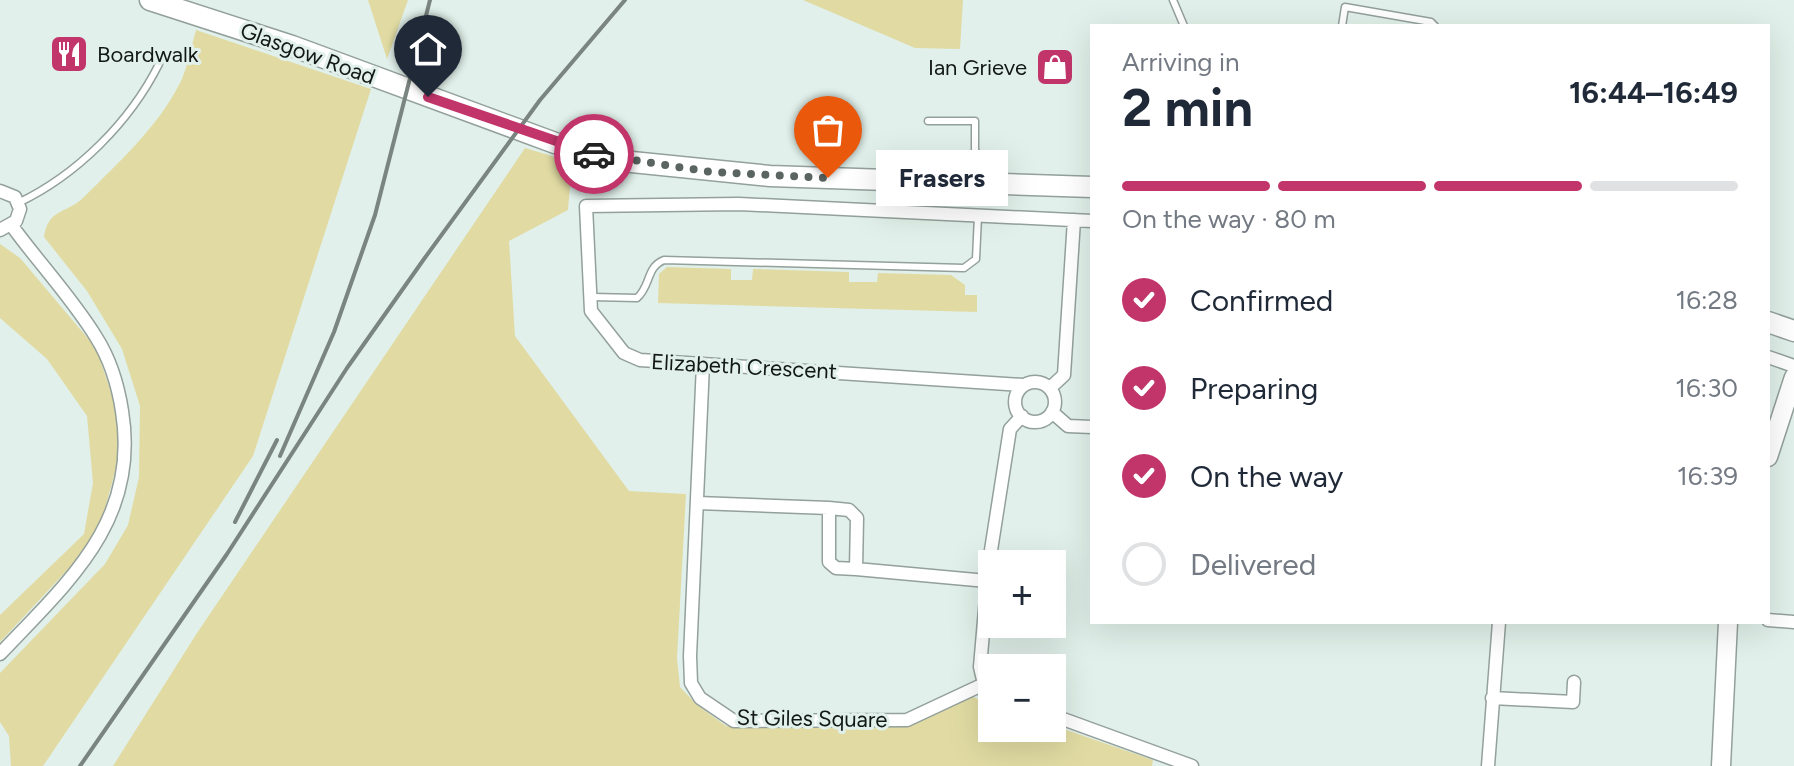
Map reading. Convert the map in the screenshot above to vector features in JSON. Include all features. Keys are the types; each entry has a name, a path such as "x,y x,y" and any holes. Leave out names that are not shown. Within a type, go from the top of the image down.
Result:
{"main road":[{"name":"Glasgow Road","path":"150,0 292,46 587,153 711,172 1090,187"},
{"path":"1770,323 1794,331"}],"street":[{"path":"887,181 885,211 1090,221"},
{"path":"0,191 10,193 18,203 19,216 6,228 96,338 110,365 125,428 125,459 113,514 79,569 0,654"},
{"name":"Elizabeth Crescent","path":"885,211 739,204 586,206 591,311 624,353 640,360 1023,385"},
{"path":"1050,388 1064,375 1074,220"},
{"path":"1770,358 1794,366"},
{"name":"St Giles Square","path":"703,364 691,683 700,698 734,721 907,720 978,692"},
{"path":"1770,451 1794,377"},
{"path":"1040,382 1050,388 1055,400 1052,412 1041,421 1022,416 1015,397 1023,385 1040,382"},
{"path":"1052,412 1068,426 1090,427"},
{"name":"St Giles Square","path":"992,550 1010,429 1022,416"},
{"path":"698,503 849,510 857,518 856,569"},
{"path":"829,508 829,562 836,568 978,580"},
{"path":"1770,620 1794,622"},
{"path":"1488,766 1499,624"},
{"path":"1721,766 1728,624"},
{"path":"1492,698 1573,702 1574,682"},
{"path":"1066,721 1169,762 1192,766"}],"lane":[{"path":"1173,0 1183,24"},
{"path":"1342,24 1345,7 1430,24"},
{"path":"18,203 60,178 128,115 159,64"},
{"path":"928,121 975,121 975,150 985,174 994,184"},
{"path":"588,297 637,298 645,289 652,268 664,260 964,268 976,259 978,216"}],"shaded area":[{"path":"368,0 408,0 387,59"},
{"path":"803,0 963,0 960,49 915,48"},
{"path":"196,30 371,89 253,456 43,766 11,766 9,736 0,722 0,673 105,564 128,525 139,477 140,406 122,349 87,291 44,237 46,228 54,216 84,197 160,115 183,77"},
{"path":"525,148 572,162 568,210 509,241 515,336 629,491 686,494 677,658 680,687 697,705 726,726 910,726 970,696 978,699 978,742 1066,742 1066,730 1153,760 1152,766 113,766 197,633"},
{"path":"0,244 20,258 96,348 120,418 120,454 103,516 87,549 0,642 0,615 84,534 93,483 87,416 47,359 0,318"},
{"path":"667,267 731,269 731,280 752,280 753,269 849,272 849,282 877,282 878,273 951,275 965,285 965,295 977,295 977,312 658,303 659,274"}],"railway":[{"path":"280,456 334,332 375,215 430,0"},
{"path":"80,766 227,554 347,368 424,259 540,100 625,0"},
{"path":"235,522 277,440"}],"way so far":[{"path":"594,154 622,161 711,172 828,178"}],"place":[{"name":"Boardwalk","path":"69,54"},
{"name":"Ian Grieve","path":"1055,67"},
{"name":"Frasers","path":"828,178"}],"route":[{"path":"428,97 594,154"}]}
